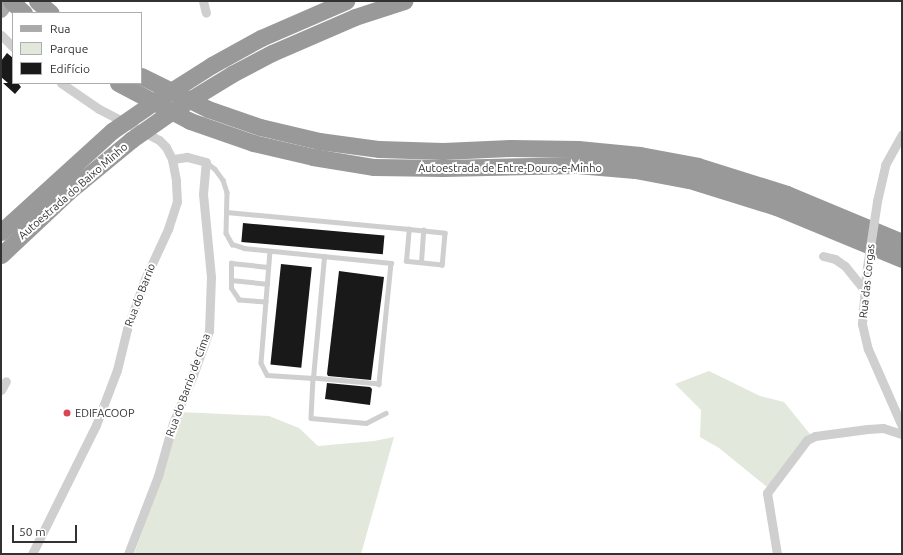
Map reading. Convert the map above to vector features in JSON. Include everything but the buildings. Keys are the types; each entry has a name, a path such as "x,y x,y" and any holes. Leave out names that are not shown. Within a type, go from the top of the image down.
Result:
{"highway":[{"path":"10,1 23,12"},
{"name":"Autoestrada do Baixo Minho","path":"1,232 112,131 212,65 261,38 346,1"},
{"name":"Autoestrada do Baixo Minho","path":"1,255 68,192 131,140 178,107 232,74 272,53 348,20 404,1"},
{"name":"Autoestrada de Entre-Douro-e-Minho","path":"142,76 208,109 260,127 320,141 380,148 443,151 510,148 578,149 640,155 698,166 787,194 902,242"},
{"name":"Autoestrada de Entre-Douro-e-Minho","path":"120,84 190,121 252,142 313,157 374,166 443,168 577,165 635,170 689,180 776,207 902,258"}],"main road":[{"path":"1,11 10,1"}],"street":[{"path":"203,1 206,13"},
{"path":"1,35 12,46"},
{"name":"Rua do Barrio","path":"32,554 96,425 117,370 127,329 145,279 168,229 177,202 176,180 172,159 166,147 159,140 98,109 62,84"},
{"name":"Rua das Corgas","path":"902,134 885,165 877,201 866,274 862,324 868,349 902,426"},
{"path":"172,159 187,157 206,162"},
{"name":"Rua do Barrio de Cima","path":"128,554 158,476 173,423 209,331 211,277 203,194 206,162"},
{"path":"823,256 835,259 845,266 865,291"},
{"path":"1,390 6,381"},
{"path":"777,554 766,493 807,440 816,436 883,428 902,434"}],"lane":[{"path":"206,162 223,180 227,192 226,233 232,244 244,248 391,263 379,384 268,375 261,363 270,251"},
{"path":"226,212 423,230 445,233 442,265 406,261 409,229"},
{"path":"420,262 423,230"},
{"path":"324,256 313,378 311,418 366,423 386,413"},
{"path":"266,302 239,300 231,288 232,263 268,267"},
{"path":"231,280 267,284"}],"green space":[{"path":"709,371 760,396 784,402 810,434 767,487 719,448 700,437 701,410 675,384"},
{"path":"179,412 269,416 299,428 318,446 374,441 394,437 361,554 134,554 164,472"}],"place":[{"name":"EDIFACOOP","path":"67,413"}]}
